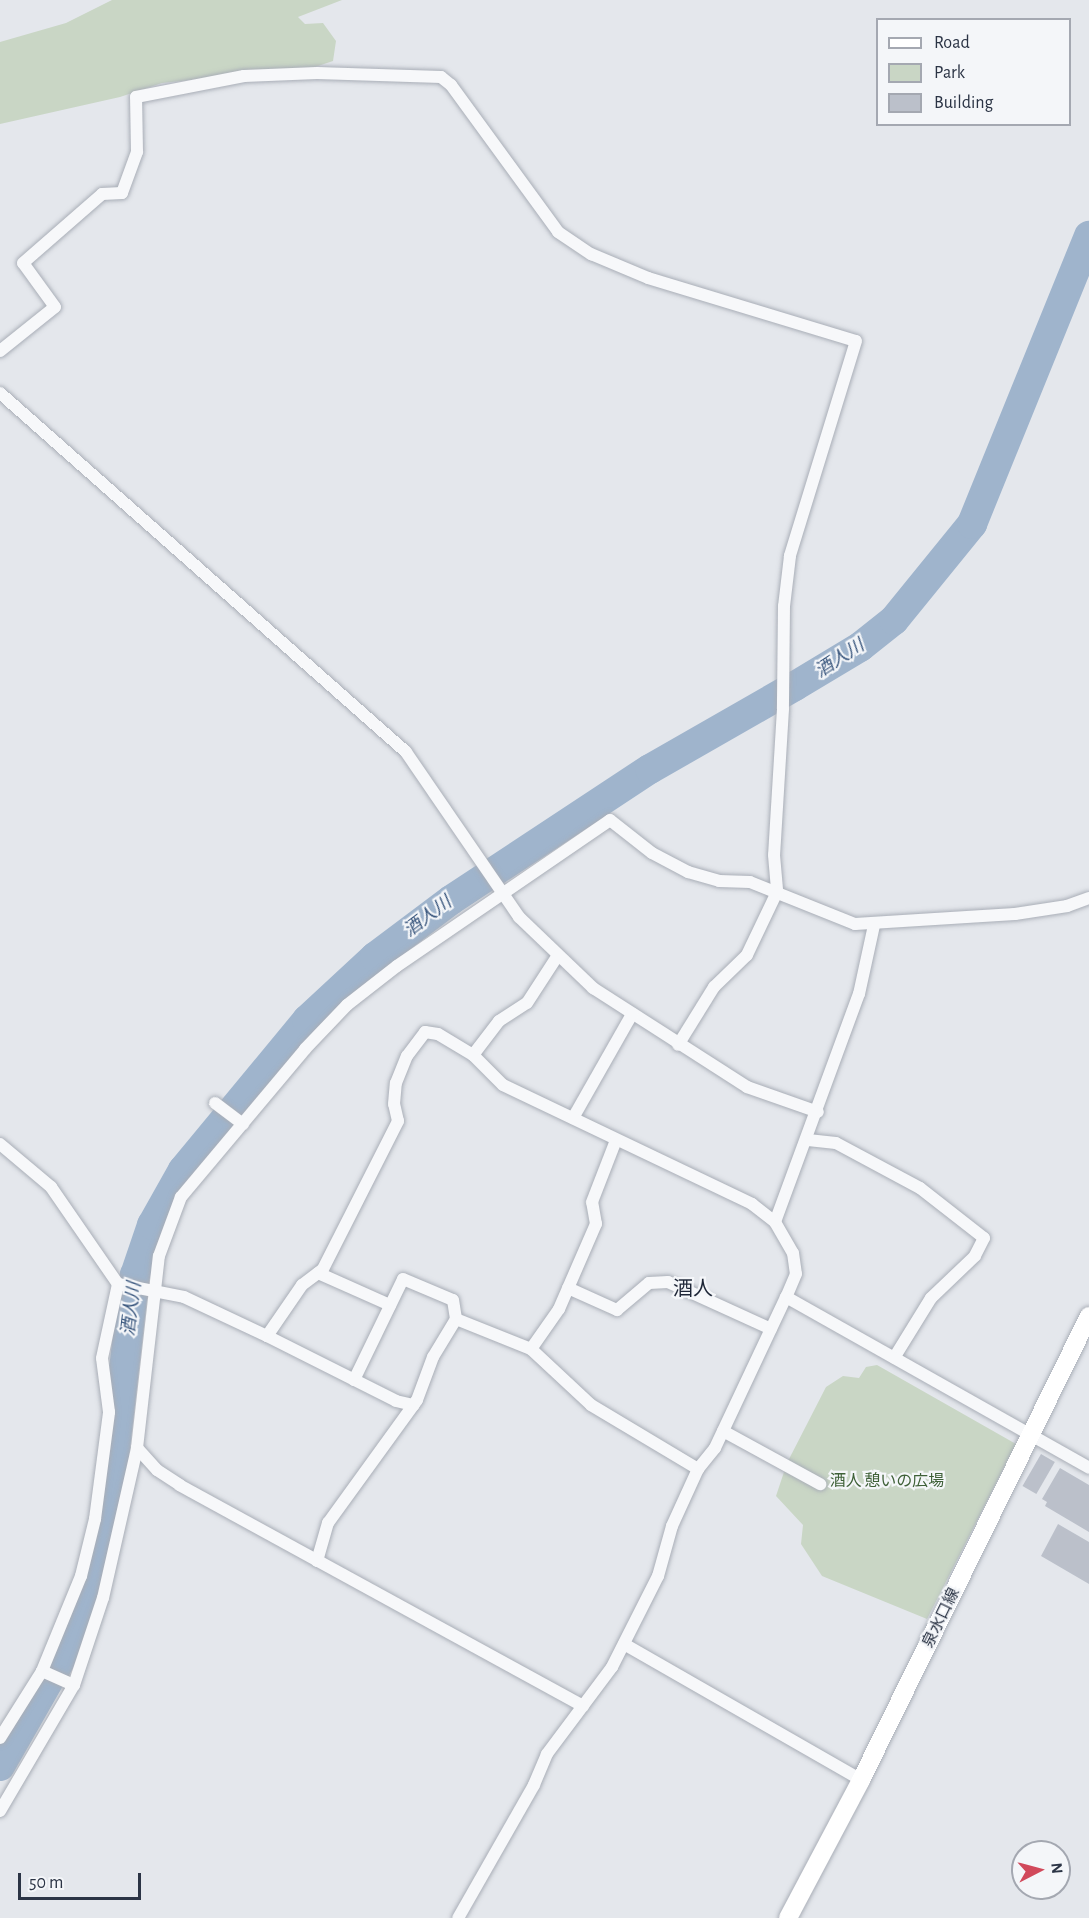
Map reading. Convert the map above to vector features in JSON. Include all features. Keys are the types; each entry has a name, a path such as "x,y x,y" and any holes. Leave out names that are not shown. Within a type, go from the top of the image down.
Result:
{"main road":[{"name":"泉水口線","path":"788,1918 861,1780 1089,1316"}],"street":[{"path":"0,351 55,307 23,263 102,194 122,193 137,152 136,97 244,76 317,73 441,77 451,85 558,232 591,254 648,278 856,341 790,556 784,606 783,709 774,855 777,892 747,955 714,987 678,1045"},
{"path":"0,393 405,752 501,894 558,955 593,988 678,1045 747,1087 818,1112"},
{"path":"0,1810 74,1685 103,1598 137,1448 157,1293 159,1256 181,1197 305,1049 347,1005 501,894 610,820 652,853 688,872 719,881 750,882 855,924 874,926 1015,914 1067,906 1089,898"},
{"path":"775,1222 808,1140 859,994 874,926"},
{"path":"473,1055 499,1021 527,1004 558,955"},
{"path":"573,1118 632,1014"},
{"path":"267,1336 302,1285 318,1273 398,1121 394,1104 396,1083 407,1056 425,1032 438,1034 473,1055 503,1085 752,1204 775,1222 794,1253 796,1274 723,1431 698,1469 672,1526 658,1576 624,1644 612,1667 547,1755 534,1785 458,1918"},
{"path":"214,1103 243,1124"},
{"path":"531,1349 559,1309 596,1224 592,1202 616,1140"},
{"path":"808,1140 836,1143 920,1188 984,1238 975,1256 931,1298 894,1358"},
{"path":"0,1144 51,1187 118,1284 184,1297 396,1401 414,1405"},
{"path":"318,1273 390,1305"},
{"path":"317,1561 328,1523 414,1405 433,1357 456,1319 453,1300 403,1279 354,1380"},
{"path":"568,1288 617,1310 649,1283 668,1282 771,1329"},
{"path":"0,1738 42,1671 81,1576 95,1519 109,1412 102,1358 118,1284"},
{"path":"786,1297 1089,1468"},
{"path":"456,1319 531,1349 591,1405 698,1469"},
{"path":"723,1431 820,1484"},
{"path":"137,1448 157,1470 180,1485 583,1706"},
{"path":"624,1644 861,1780"},
{"path":"42,1671 74,1685"}],"green space":[{"path":"112,0 342,0 298,17 305,24 323,23 336,41 333,61 315,67 162,83 120,97 0,124 0,42 66,23"},
{"name":"酒人 憩いの広場","path":"877,1365 1016,1444 927,1619 822,1576 801,1544 803,1525 776,1496 787,1463 826,1387 843,1376 859,1378 866,1367"}],"building":[{"path":"1041,1454 1055,1462 1036,1494 1022,1486"},
{"path":"1060,1468 1089,1485 1089,1532 1045,1506 1047,1502 1042,1499"},
{"path":"1058,1524 1089,1542 1089,1584 1041,1556"}],"waterway":[{"name":"酒人川","path":"0,1766 73,1638 90,1593 104,1545 135,1275 152,1225 183,1170 307,1020 375,957 451,900 650,769 860,647 894,620 972,524 1089,236"}],"district":[{"name":"酒人","path":"693,1289"}]}
